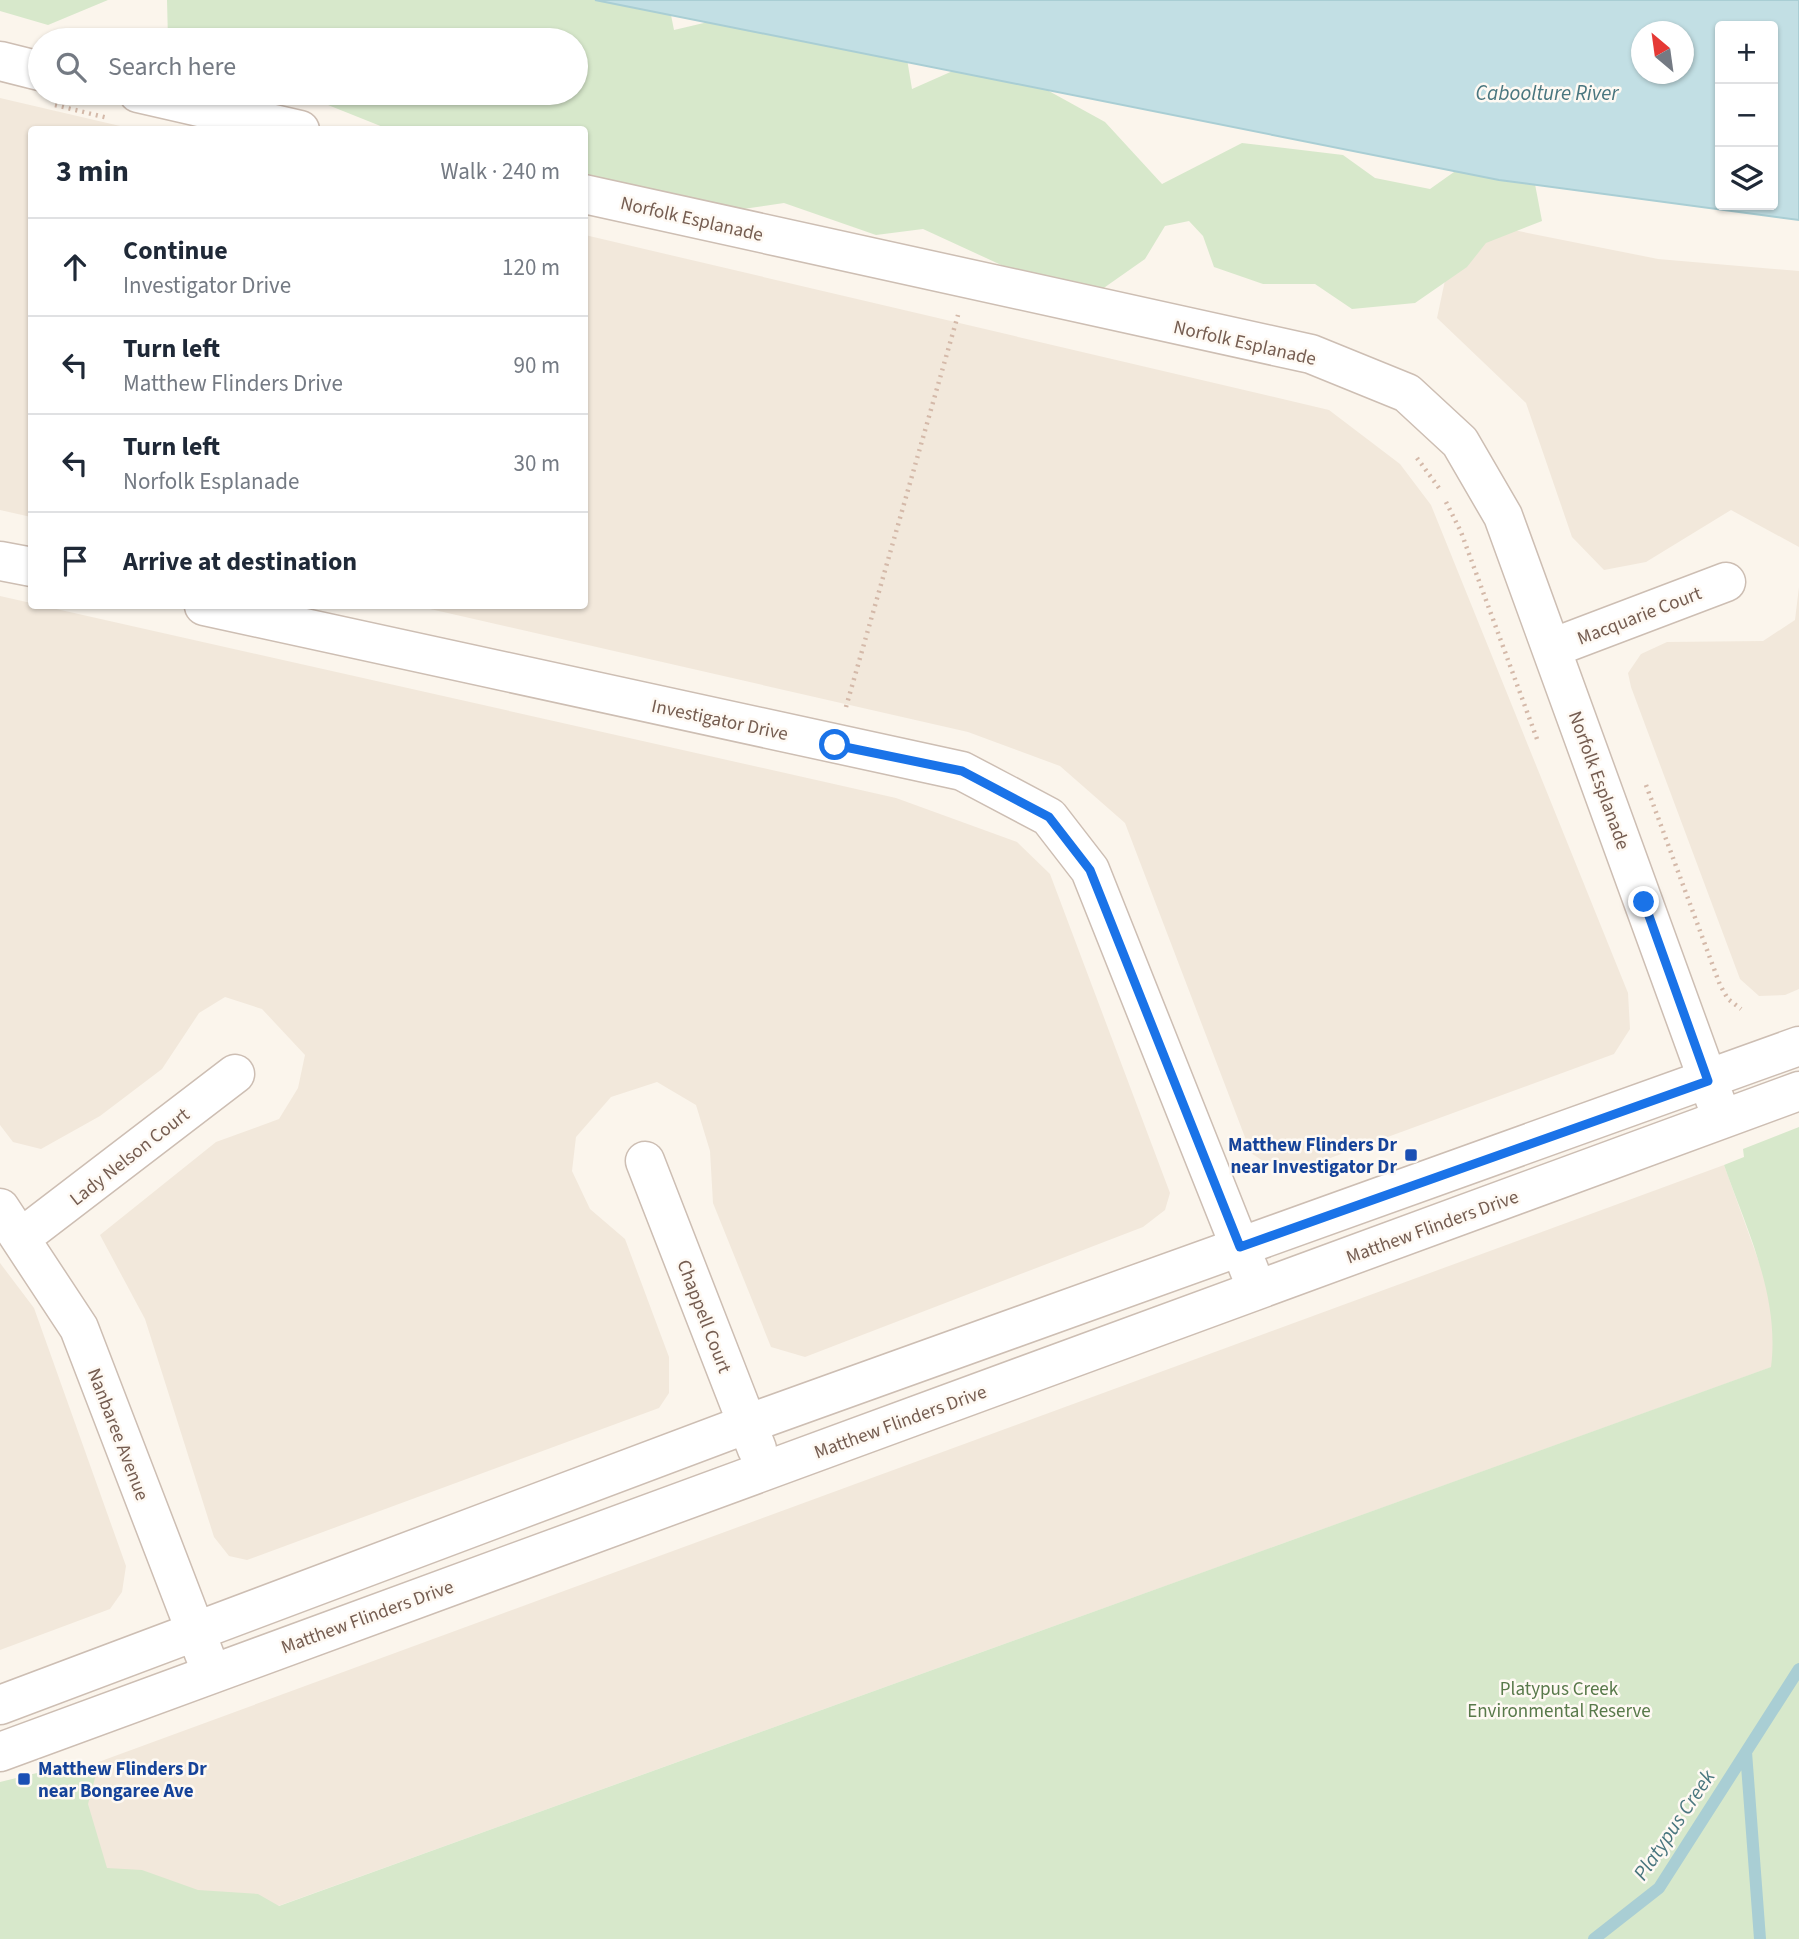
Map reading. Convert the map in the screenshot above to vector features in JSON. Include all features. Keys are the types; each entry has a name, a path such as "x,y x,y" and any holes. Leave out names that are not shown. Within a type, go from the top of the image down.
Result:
{"street":[{"path":"0,61 28,77"},
{"path":"129,107 270,126"},
{"name":"Norfolk Esplanade","path":"588,195 1311,354 1408,393 1460,442 1503,516 1723,1120"},
{"path":"0,561 28,567"},
{"name":"Macquarie Court","path":"1552,648 1727,582"},
{"name":"Investigator Drive","path":"218,609 962,771 1049,817 1090,870 1257,1290"},
{"path":"0,1705 747,1424 1708,1081 1799,1046"},
{"name":"Lady Nelson Court","path":"11,1223 236,1074"},
{"name":"Matthew Flinders Drive","path":"0,1752 1799,1091"},
{"name":"Chappell Court","path":"645,1161 765,1471"},
{"name":"Nanbaree Avenue","path":"11,1223 79,1328 212,1673"}],"path":[{"path":"835,745 959,311 947,308"},
{"path":"1411,452 1443,495 1461,532 1537,740"},
{"path":"1641,774 1720,985 1728,999 1741,1009"}],"shaded area":[{"path":"0,98 120,126 28,126 28,516 0,510"},
{"path":"1458,219 1658,259 1799,271 1799,547 1731,510 1646,562 1604,570 1572,537 1526,403 1437,318"},
{"path":"588,236 1329,410 1400,464 1431,505 1628,993 1630,1029 1614,1054 1284,1175 1251,1153 1125,823 1060,766 968,732 430,609 588,609"},
{"path":"1799,587 1799,989 1785,995 1759,996 1740,979 1628,673 1641,654 1667,642 1763,641 1795,620"},
{"path":"0,596 28,602 28,609 56,609 896,798 1017,842 1050,874 1170,1193 1165,1210 1143,1227 805,1357 771,1347 713,1203 710,1151 696,1105 657,1082 611,1097 576,1137 572,1171 590,1209 625,1239 669,1357 669,1393 659,1408 247,1560 229,1556 214,1537 145,1319 100,1235 216,1142 279,1119 298,1088 305,1055 262,1009 225,997 199,1013 162,1069 100,1116 41,1149 13,1142 0,1125"},
{"path":"1724,1165 1794,1359 187,1939 14,1793"},
{"path":"0,1263 34,1308 126,1566 122,1592 110,1609 0,1650"}],"green space":[{"path":"0,0 108,0 48,25 0,11"},
{"path":"167,0 668,0 674,30 725,18 905,47 912,89 964,66 1018,74 1105,122 1162,184 1242,143 1343,155 1375,178 1430,189 1495,143 1531,163 1542,221 1486,243 1467,267 1415,303 1352,309 1315,284 1263,284 1214,267 1203,236 1189,221 1165,226 1145,259 1098,292 1036,281 923,229 876,235 784,203 729,211 588,178 588,126 380,126 328,105 588,105 588,28 168,28"},
{"name":"Platypus Creek Environmental Reserve","path":"1799,1127 1799,1939 0,1939 0,1782 82,1762 95,1778 88,1804 107,1868 142,1870 198,1890 258,1894 279,1906 1771,1367 1773,1341 1766,1289 1760,1264 1724,1165 1744,1157 1743,1149"}],"water":[{"name":"Caboolture River","path":"595,0 1799,0 1799,220 1724,210 1778,210 1778,21 1715,21 1715,209 1499,180"}],"waterway":[{"name":"Platypus Creek","path":"1594,1939 1659,1888 1799,1669"},
{"name":"Platypus Creek","path":"1746,1752 1760,1939"}],"place":[{"name":"Matthew Flinders Dr near Investigator Dr","path":"1411,1155"},
{"name":"Matthew Flinders Dr near Bongaree Ave","path":"24,1779"}],"route":[{"path":"835,745 962,771 1049,817 1090,870 1240,1247 1708,1081 1644,902"}]}
